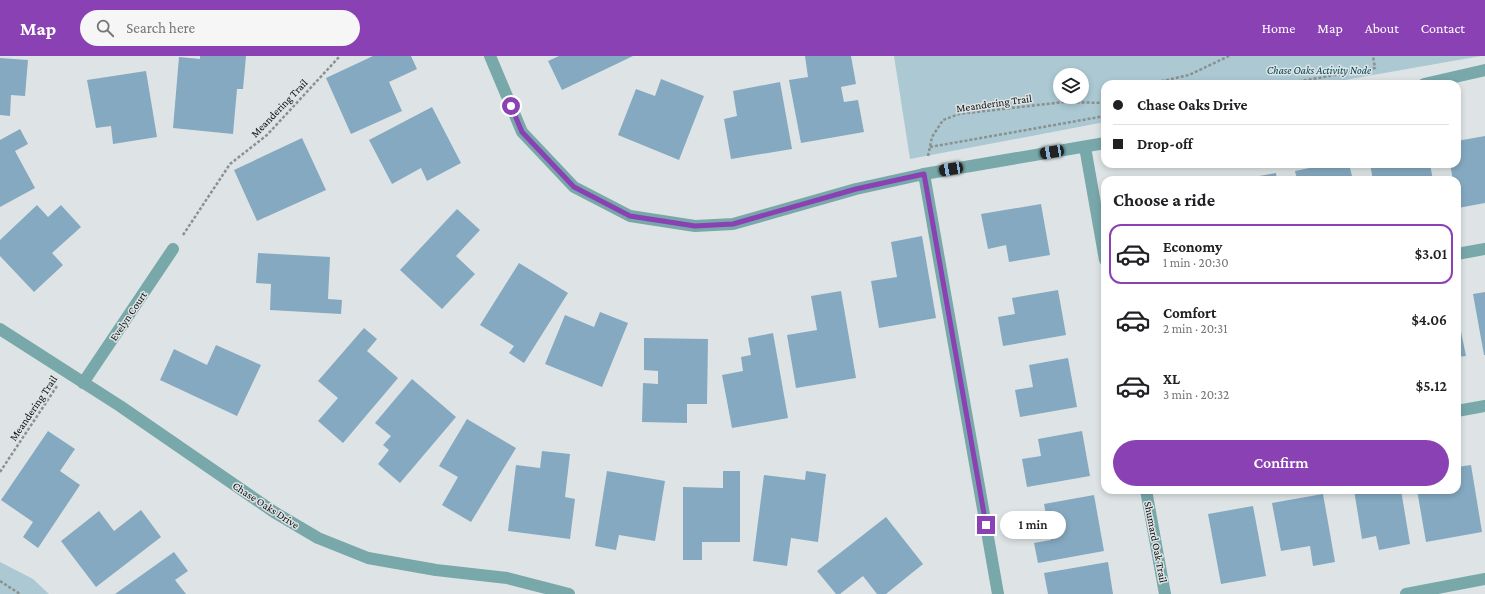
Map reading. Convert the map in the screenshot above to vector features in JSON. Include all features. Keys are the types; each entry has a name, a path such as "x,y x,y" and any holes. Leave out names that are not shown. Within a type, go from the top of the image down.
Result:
{"street":[{"path":"490,56 522,132 574,187 630,216 695,226 733,224 856,189 924,174 1101,144"},
{"path":"1441,80 1485,70"},
{"path":"1085,147 1101,237"},
{"path":"924,174 998,594"},
{"name":"Evelyn Court","path":"83,383 174,249"},
{"path":"1461,253 1485,249"},
{"name":"Chase Oaks Drive","path":"0,328 120,406 274,512 318,538 368,558 436,570 507,578 569,594"},
{"path":"1461,410 1485,406"},
{"name":"Shumard Oak Trail","path":"1147,494 1165,594"},
{"path":"1406,594 1485,579"}],"path":[{"name":"Meandering Trail","path":"174,249 230,164 267,135 340,56"},
{"path":"1169,80 1188,75 1229,56"},
{"path":"1307,80 1375,68 1373,56"},
{"name":"Meandering Trail","path":"924,174 932,137 943,120 959,114 1064,102 1101,103"},
{"path":"930,148 1101,117"},
{"name":"Meandering Trail","path":"0,472 67,372"},
{"path":"0,581 20,594"}],"green space":[{"name":"Chase Oaks Activity Node","path":"894,56 1481,56 1345,80 1101,80 1101,123 910,159"},
{"path":"0,562 33,579 49,594 0,594"}],"building":[{"path":"200,56 246,56 243,89 237,89 233,134 173,128 179,57 200,59"},
{"path":"373,56 411,56 417,69 389,82 402,111 351,134 326,78"},
{"path":"559,56 633,56 562,90 548,61"},
{"path":"805,56 851,56 856,84 841,87 844,102 858,100 864,132 801,143 789,80 808,77"},
{"path":"0,58 28,60 25,96 11,95 10,116 0,115"},
{"path":"146,71 157,137 113,144 111,126 96,128 87,80"},
{"path":"661,79 704,96 679,160 618,135 636,89 655,96"},
{"path":"780,82 792,149 731,159 724,119 737,116 733,91"},
{"path":"432,107 461,163 427,181 421,168 392,184 369,140"},
{"path":"20,129 28,144 15,151 35,188 0,207 0,140"},
{"path":"1485,136 1485,203 1461,207 1461,176 1452,176 1451,168 1461,168 1461,140"},
{"path":"302,138 326,190 257,221 234,170"},
{"path":"1310,168 1350,168 1352,176 1296,176 1295,171"},
{"path":"1371,168 1431,168 1432,176 1372,176"},
{"path":"1276,173 1276,176 1259,176"},
{"path":"1041,204 1050,255 1009,262 1006,245 988,249 981,214"},
{"path":"37,205 48,217 61,205 81,227 52,253 63,265 34,292 0,256 0,240"},
{"path":"457,209 480,230 456,256 475,274 442,309 400,270"},
{"path":"922,236 936,318 879,328 871,281 897,277 891,242"},
{"path":"258,253 330,257 328,299 342,300 341,314 270,310 271,284 256,283"},
{"path":"519,263 568,293 524,363 509,353 514,346 480,325"},
{"path":"1058,290 1066,335 1003,346 998,317 1015,314 1012,298"},
{"path":"841,291 856,378 796,388 787,335 817,330 811,296"},
{"path":"1485,292 1485,355 1484,355 1473,294"},
{"path":"600,312 628,323 602,387 545,364 565,315 594,327"},
{"path":"364,328 377,339 367,351 398,378 343,443 318,421 338,398 318,381"},
{"path":"1461,332 1466,356 1461,357"},
{"path":"773,333 788,418 732,428 722,375 743,371 741,357 751,355 748,338"},
{"path":"644,338 708,339 707,404 687,404 687,423 642,422 643,383 658,384 658,371 644,370"},
{"path":"216,345 261,365 237,416 160,380 174,349 207,365"},
{"path":"1068,358 1077,407 1020,417 1015,390 1033,387 1029,365"},
{"path":"412,379 456,417 400,483 378,464 389,450 383,445 391,436 375,423"},
{"path":"467,419 516,448 471,522 442,505 458,477 439,466"},
{"path":"48,431 75,449 60,471 80,485 38,548 23,537 33,522 1,500"},
{"path":"1082,431 1090,476 1027,487 1022,459 1041,456 1038,439"},
{"path":"542,451 570,454 565,497 575,499 570,539 508,531 516,465 540,468"},
{"path":"1471,465 1482,532 1426,542 1418,494 1461,494 1461,466"},
{"path":"607,471 665,481 655,541 619,535 616,550 595,546"},
{"path":"723,471 740,471 740,542 702,542 702,560 683,560 683,487 723,488"},
{"path":"806,471 826,474 818,542 791,538 787,566 753,561 764,475 805,480"},
{"path":"1323,494 1335,562 1313,566 1310,546 1281,551 1272,503"},
{"path":"1355,494 1402,494 1410,544 1379,550 1376,536 1362,539"},
{"path":"1094,495 1104,551 1038,563 1034,543 1051,540 1044,504"},
{"path":"1253,506 1266,576 1221,584 1208,514"},
{"path":"141,510 161,537 96,587 61,541 99,511 114,531"},
{"path":"886,517 923,564 886,594 877,594 863,576 840,594 836,594 817,571"},
{"path":"174,552 188,571 175,580 186,594 115,594"},
{"path":"1108,562 1113,594 1048,594 1044,573"}],"route":[{"path":"511,106 522,132 574,187 630,216 695,226 733,224 856,189 924,174 986,525"}]}
